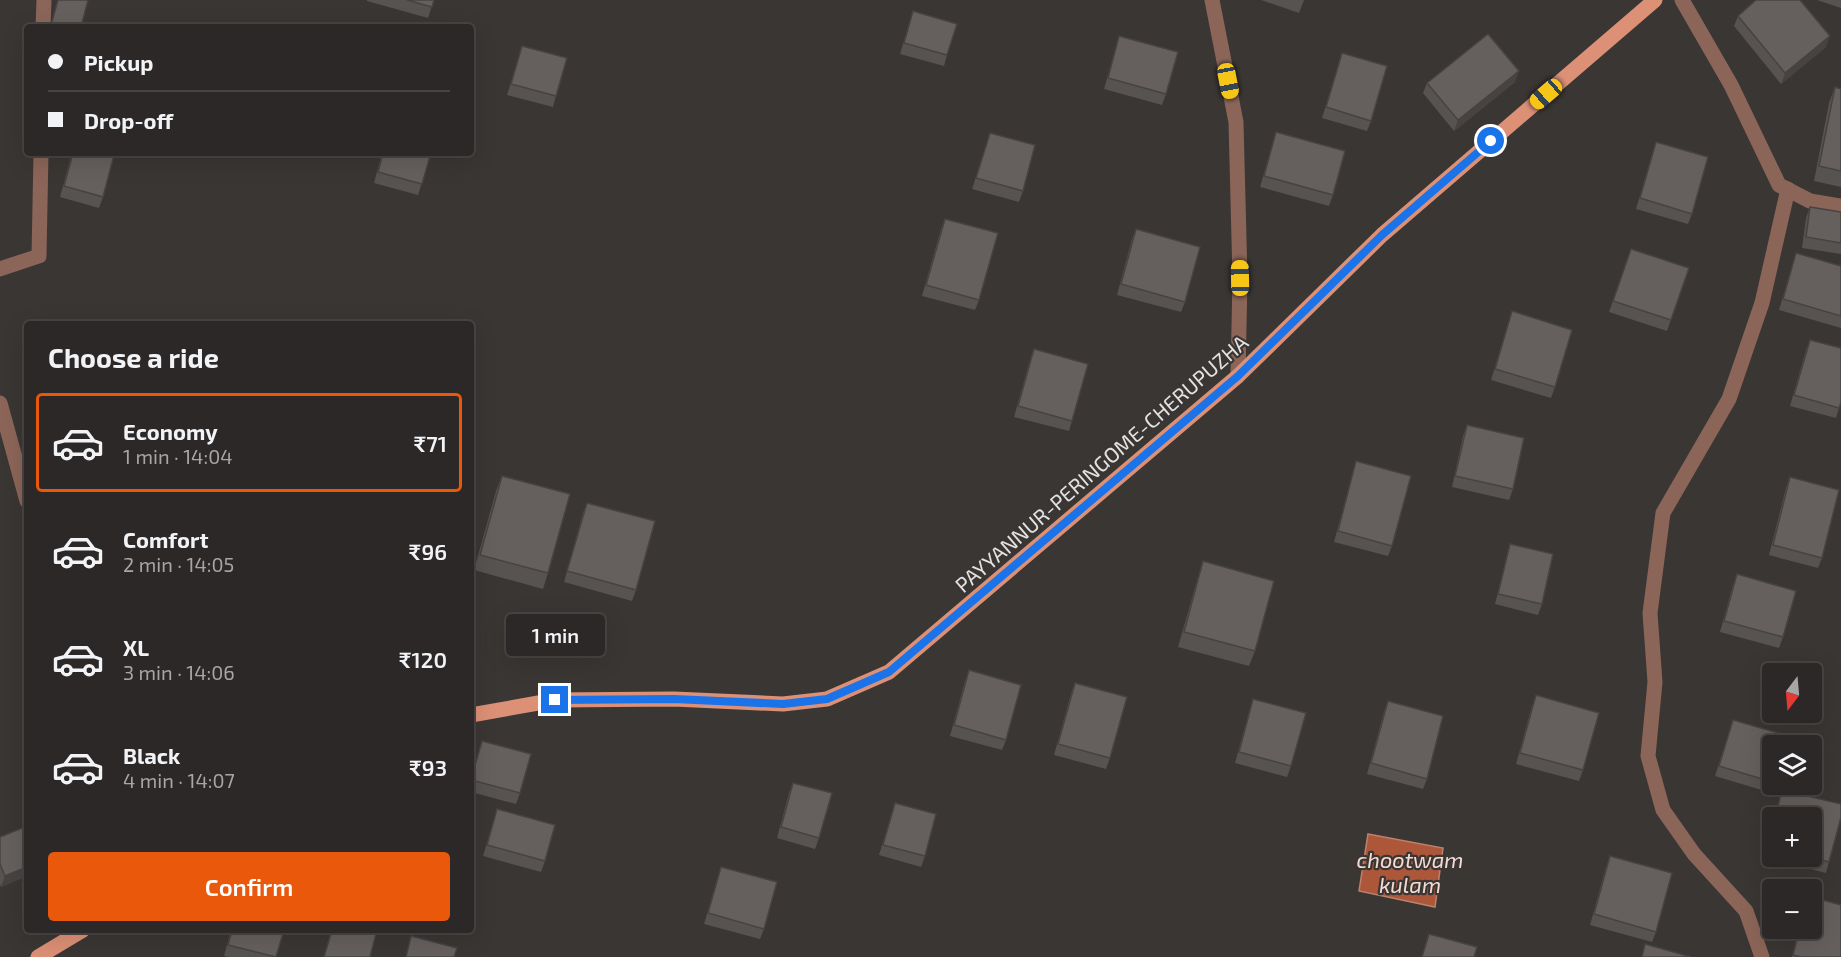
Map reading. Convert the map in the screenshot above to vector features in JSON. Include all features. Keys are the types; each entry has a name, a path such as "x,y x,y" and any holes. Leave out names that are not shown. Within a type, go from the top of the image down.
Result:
{"main road":[{"name":"PAYYANNUR-PERINGOME-CHERUPUZHA","path":"474,714 555,700 674,699 783,704 827,699 889,672 1238,376 1382,235 1655,0"},
{"path":"38,957 78,933"}],"street":[{"path":"43,24 44,0"},
{"path":"1212,0 1236,122 1240,278 1238,376"},
{"path":"1682,0 1731,85 1779,184 1810,201 1841,206"},
{"path":"0,269 39,256 41,156"},
{"path":"1762,957 1746,911 1694,854 1663,810 1648,756 1655,682 1650,613 1663,513 1729,399 1762,303 1788,189"},
{"path":"0,403 24,490"}],"water":[{"name":"chootwam kulam","path":"1368,834 1443,848 1435,907 1359,891"}],"building":[{"path":"58,0 88,0 82,24 51,24"},
{"path":"407,0 434,0 432,7"},
{"path":"1756,0 1800,0 1830,36 1785,73 1738,16"},
{"path":"913,11 957,24 947,55 904,43"},
{"path":"1488,34 1519,71 1458,120 1427,83"},
{"path":"1119,36 1178,52 1166,94 1108,78"},
{"path":"522,46 567,58 556,96 511,84"},
{"path":"1342,53 1387,66 1371,121 1326,107"},
{"path":"1835,87 1841,89 1841,171 1819,166"},
{"path":"1276,132 1345,151 1333,195 1264,176"},
{"path":"990,133 1035,145 1023,191 976,178"},
{"path":"1656,142 1708,157 1692,214 1640,198"},
{"path":"72,156 114,156 103,197 64,186"},
{"path":"382,156 430,156 422,184 378,172"},
{"path":"1810,207 1841,212 1841,243 1806,237"},
{"path":"945,219 998,233 979,300 926,285"},
{"path":"1136,229 1200,247 1185,302 1121,284"},
{"path":"1631,249 1689,268 1671,320 1613,301"},
{"path":"1796,253 1841,266 1841,316 1783,299"},
{"path":"1512,311 1572,330 1555,387 1495,369"},
{"path":"1810,340 1841,348 1839,408 1794,395"},
{"path":"1034,349 1088,364 1072,421 1018,406"},
{"path":"1467,425 1524,438 1513,489 1455,476"},
{"path":"1356,461 1411,476 1392,546 1338,531"},
{"path":"502,476 570,494 548,573 480,555"},
{"path":"1790,477 1839,490 1822,558 1773,545"},
{"path":"587,503 655,521 636,590 567,571"},
{"path":"1510,544 1553,554 1542,604 1498,594"},
{"path":"1203,561 1274,581 1255,651 1184,632"},
{"path":"1737,574 1796,591 1783,637 1724,621"},
{"path":"969,670 1021,685 1006,740 954,725"},
{"path":"1075,683 1127,697 1110,758 1058,744"},
{"path":"1536,695 1599,713 1583,770 1520,753"},
{"path":"1253,699 1306,713 1291,766 1239,752"},
{"path":"1388,701 1443,716 1427,779 1371,763"},
{"path":"1733,720 1782,734 1762,735 1762,779 1719,766"},
{"path":"482,741 531,754 520,793 474,781 474,769"},
{"path":"793,783 832,793 819,838 781,827"},
{"path":"1781,795 1803,795 1841,804 1841,817 1829,862 1822,860 1822,807 1778,807"},
{"path":"895,803 936,814 925,856 883,845"},
{"path":"497,809 555,825 545,861 487,845"},
{"path":"24,827 24,868 5,876 0,864 0,837"},
{"path":"1610,856 1672,873 1656,932 1594,914"},
{"path":"721,867 777,882 764,929 708,913"},
{"path":"1822,900 1841,905 1841,957 1793,955 1797,939 1822,939"},
{"path":"231,933 283,933 276,957 228,945"},
{"path":"331,933 376,933 370,957 324,957"},
{"path":"1429,934 1477,947 1474,957 1422,957"},
{"path":"411,936 457,948 454,957 406,957"},
{"path":"1645,944 1691,957 1642,957"}],"route":[{"path":"555,700 674,699 783,704 827,699 889,672 1238,376 1382,235 1491,141"}]}
